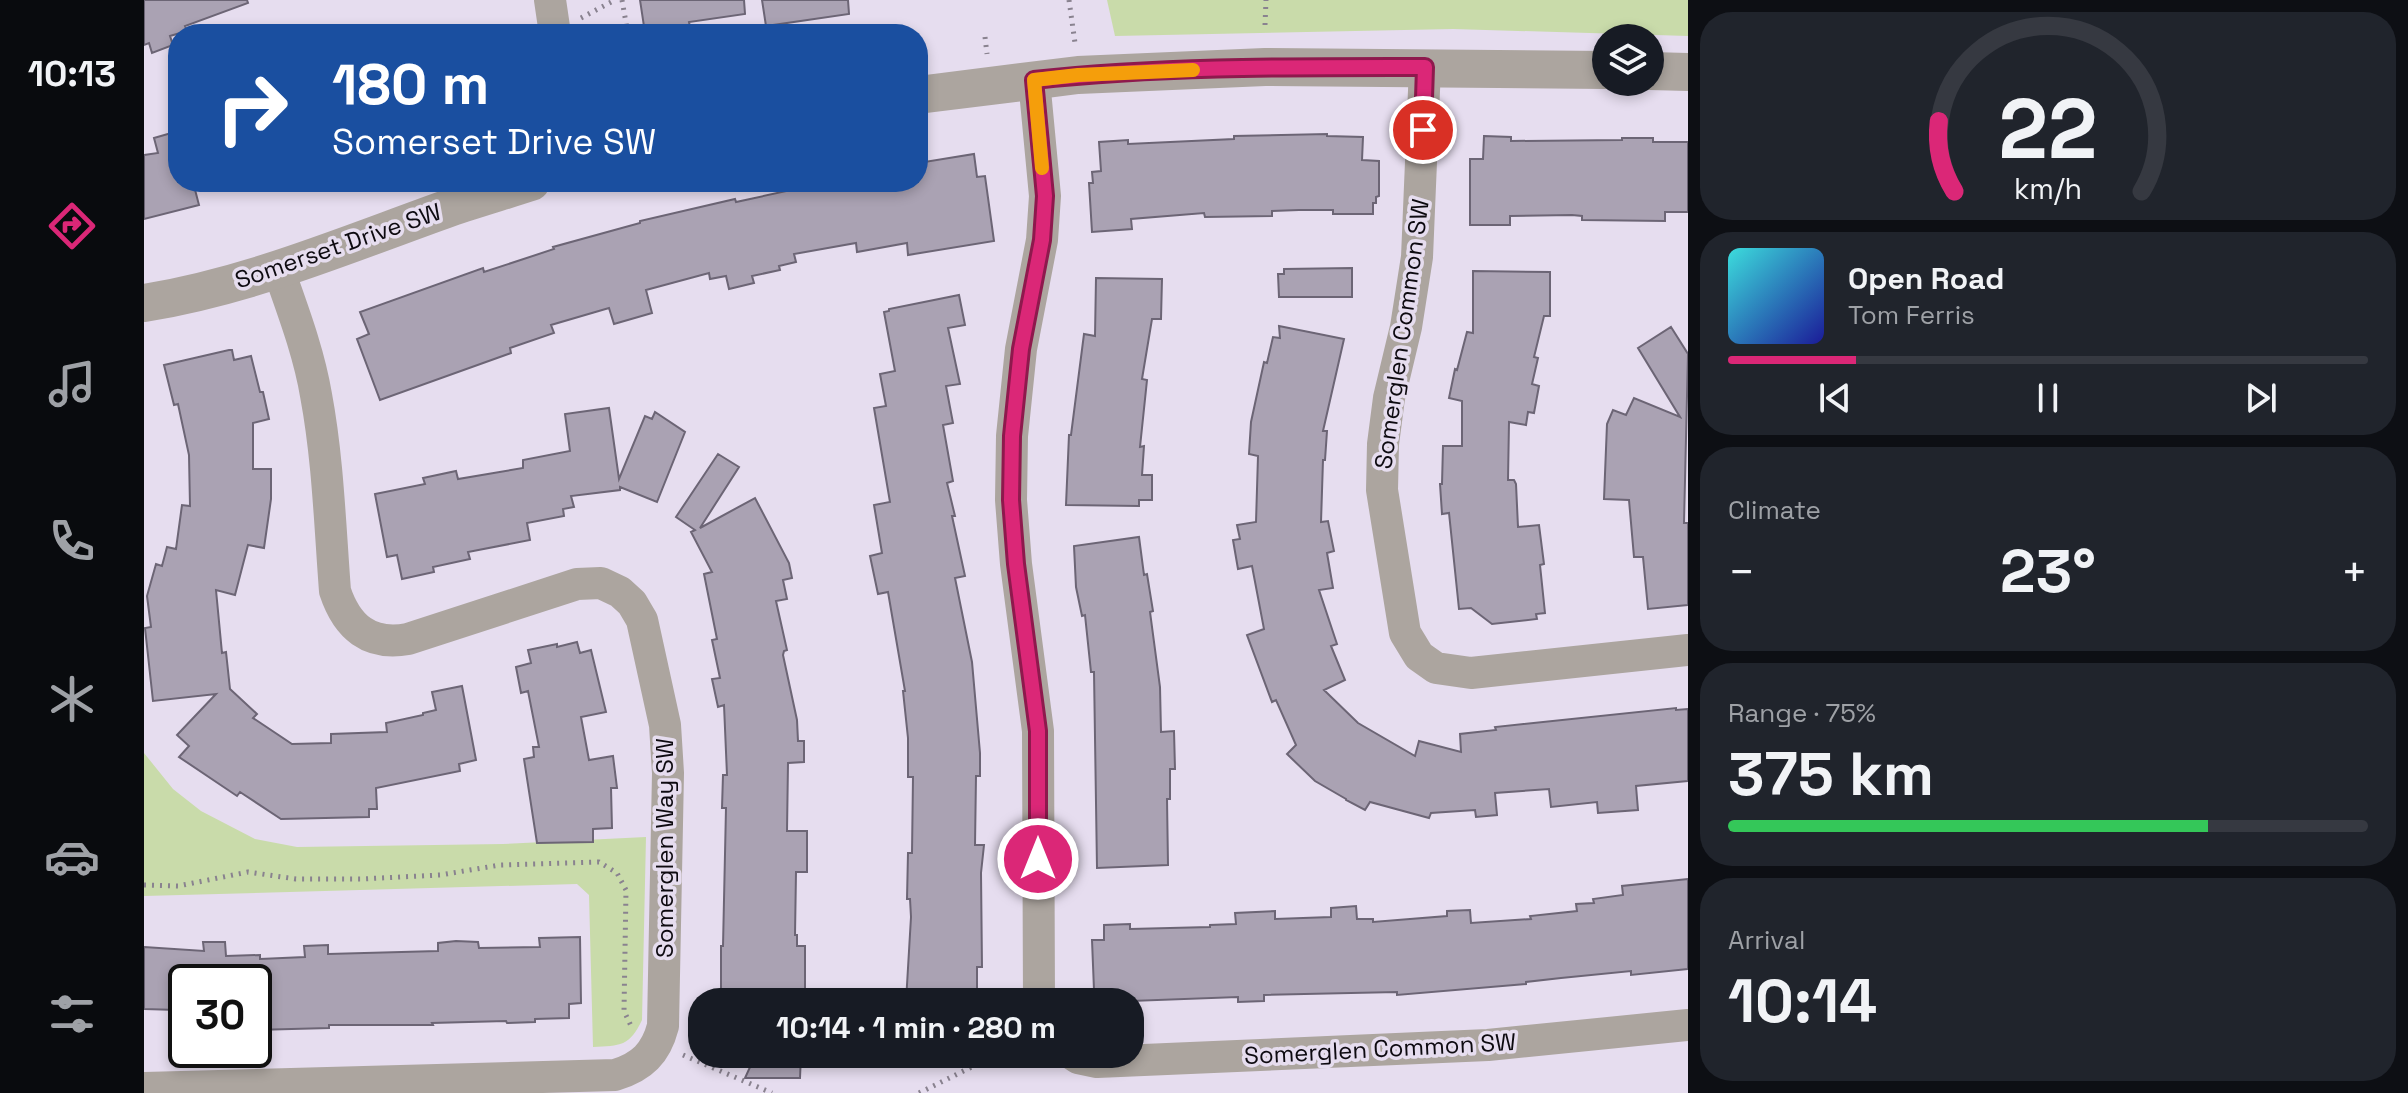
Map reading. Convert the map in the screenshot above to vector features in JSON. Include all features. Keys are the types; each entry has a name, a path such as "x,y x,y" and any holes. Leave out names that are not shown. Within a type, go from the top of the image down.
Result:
{"street":[{"path":"550,0 567,24"},
{"path":"928,94 1078,75 1265,67 1592,70"},
{"name":"Somerglen Common SW","path":"1425,67 1417,257 1383,444 1382,490 1405,633 1419,656 1436,668 1471,673 1688,650"},
{"path":"1664,71 1688,72"},
{"path":"1034,80 1045,196 1042,240 1021,349 1012,436 1011,500 1016,564 1038,731 1037,988"},
{"name":"Somerset Drive SW","path":"144,303 185,296 279,271 499,192"},
{"name":"Somerglen Way SW","path":"279,271 316,391 324,442 335,591 342,612 356,628 372,637 392,642 577,584 601,583 620,592 632,603 642,620 665,725 668,773 663,1026 657,1046"},
{"name":"Somerglen Common SW","path":"1144,1060 1488,1045 1688,1025"},
{"path":"144,1088 615,1075 639,1065 657,1046"}],"path":[{"path":"572,24 615,0"},
{"path":"622,0 626,24"},
{"path":"1069,0 1075,47"},
{"path":"1265,25 1266,0"},
{"path":"985,37 987,55"},
{"path":"144,885 178,886 248,872 296,879 361,879 440,875 500,865 599,862 617,873 626,890 624,1011 629,1026 657,1046 772,1093"},
{"path":"919,1093 970,1068"}],"green space":[{"path":"1107,0 1688,0 1688,36 1664,35 1664,24 1592,24 1592,33 1453,29 1115,36"},
{"path":"144,753 173,789 201,811 255,839 297,847 503,844 646,837 642,1020 638,1029 623,1043 593,1047 589,895 577,884 144,896"}],"building":[{"path":"144,0 247,0 248,3 190,24 168,24 168,47 152,53 149,43 144,45"},
{"path":"640,0 744,0 745,14 689,24 644,24"},
{"path":"762,0 848,0 849,14 766,24"},
{"path":"168,134 168,192 196,192 199,205 144,219 144,155 158,153 154,138"},
{"path":"1327,134 1363,137 1362,160 1379,161 1379,196 1373,203 1373,214 1299,210 1272,211 1272,216 1205,217 1204,213 1131,219 1132,229 1092,232 1089,183 1093,183 1092,172 1101,171 1099,142 1128,140 1128,144 1234,139 1234,136"},
{"path":"1484,136 1511,137 1511,141 1653,138 1653,142 1688,142 1688,212 1665,212 1665,221 1582,220 1582,216 1572,215 1510,216 1510,225 1470,225 1470,159 1483,159"},
{"path":"974,154 977,177 985,176 994,241 908,255 907,243 857,252 856,243 794,254 796,262 779,266 780,270 752,276 754,283 729,289 726,276 710,279 709,273 646,290 652,313 614,324 609,308 551,325 554,333 510,348 511,353 380,400 357,339 369,334 360,312 483,268 484,272 640,221 735,199 736,202 782,192 928,192 928,161"},
{"path":"1352,268 1352,297 1279,297 1278,274 1284,274 1284,269"},
{"path":"1473,271 1550,272 1550,316 1544,316 1534,357 1538,358 1532,384 1539,386 1534,413 1528,412 1526,425 1509,422 1508,480 1514,480 1516,484 1518,527 1539,525 1545,613 1536,614 1537,619 1492,624 1471,608 1459,609 1449,513 1442,514 1440,484 1443,446 1462,446 1462,401 1449,398 1467,332 1473,333"},
{"path":"1096,278 1162,279 1161,319 1152,319 1142,379 1147,380 1140,447 1144,446 1142,475 1152,475 1152,500 1139,500 1139,506 1066,505 1069,435 1084,334 1095,336"},
{"path":"959,295 965,325 948,328 960,384 946,386 953,423 943,425 953,481 947,483 965,576 955,578 972,662 980,753 980,776 976,776 975,845 984,845 981,873 982,967 977,967 977,988 907,988 911,917 910,899 907,899 908,853 912,853 913,777 908,777 905,691 888,592 878,594 870,556 882,553 874,505 890,502 874,408 886,406 880,374 895,371 884,312"},
{"path":"1279,326 1344,339 1323,431 1327,431 1321,522 1328,521 1334,551 1327,553 1333,588 1319,590 1337,644 1331,646 1345,680 1324,690 1358,723 1415,756 1419,741 1461,752 1460,734 1496,730 1495,727 1688,709 1688,781 1636,786 1638,810 1598,813 1597,802 1551,807 1549,789 1495,793 1497,815 1476,817 1475,810 1431,813 1429,818 1370,802 1365,810 1315,781 1287,754 1296,745 1276,700 1272,702 1247,635 1264,629 1252,566 1238,569 1233,540 1240,539 1237,525 1256,522 1258,456 1249,454 1251,422 1264,362 1267,363 1273,337 1280,338"},
{"path":"1671,327 1688,354 1684,523 1688,523 1688,605 1648,609 1643,557 1634,557 1629,500 1604,499 1607,424 1613,410 1626,415 1634,398 1680,417 1638,348"},
{"path":"232,350 234,360 251,356 269,419 253,423 253,469 271,469 271,499 264,548 248,545 235,595 216,590 222,653 226,652 230,689 257,714 253,718 292,744 331,743 331,734 387,732 386,723 436,710 432,692 462,686 476,760 459,764 460,771 376,788 377,809 369,809 369,817 281,819 240,792 237,796 179,757 189,746 177,735 216,694 153,701 145,628 151,627 147,596 156,564 162,566 167,547 176,549 182,505 190,506 189,455 178,404 174,405 164,365"},
{"path":"609,408 619,479 645,416 652,419 655,412 685,432 657,502 620,487 620,490 571,496 574,507 563,509 564,516 527,523 530,540 468,552 470,559 433,567 434,572 402,579 397,555 387,557 375,494 425,484 423,478 456,471 458,479 523,468 523,460 570,451 565,414"},
{"path":"718,454 739,467 700,528 755,498 789,563 792,578 783,580 787,599 776,601 787,650 783,655 797,720 798,741 804,741 804,762 788,763 787,831 807,831 807,872 796,872 795,935 797,946 805,946 805,988 721,988 726,808 722,808 723,775 727,775 724,705 718,707 712,679 720,678 712,640 717,639 704,574 712,572 691,532 695,530 676,517"},
{"path":"1139,537 1153,611 1150,612 1160,687 1161,732 1174,731 1175,769 1170,769 1170,799 1167,799 1168,865 1097,868 1094,672 1091,672 1085,615 1082,616 1076,587 1074,546"},
{"path":"577,642 580,653 591,650 606,712 581,717 589,760 613,756 617,788 611,788 612,828 593,829 593,842 537,843 524,759 534,757 533,747 539,747 528,691 521,693 516,667 531,663 528,650"},
{"path":"1688,879 1688,969 1631,975 1631,971 1397,995 1397,992 1264,995 1264,1001 1238,1002 1238,997 1144,1001 1144,988 1094,988 1092,940 1104,940 1104,925 1130,924 1130,929 1210,927 1236,924 1235,913 1275,911 1275,919 1331,917 1331,908 1356,906 1357,919 1373,919 1373,922 1447,916 1447,911 1470,910 1471,923 1531,919 1530,916 1577,911 1576,904 1594,903 1593,899 1623,895 1622,886"},
{"path":"580,937 581,1003 569,1004 569,1018 535,1019 535,1022 329,1025 329,1028 272,1030 272,964 168,964 168,1010 144,1009 144,947 204,951 203,942 225,942 226,956 260,955 260,959 305,957 304,946 328,945 328,954 438,951 438,943 456,941 478,942 479,948 540,947 539,938"},
{"path":"750,1068 800,1068 800,1078 745,1078"}],"slow traffic":[{"path":"1042,168 1034,80 1193,70"}],"route":[{"path":"1038,859 1038,731 1016,564 1011,500 1012,436 1021,349 1042,240 1045,196 1034,80 1078,75 1265,67 1425,67 1423,130"}]}
